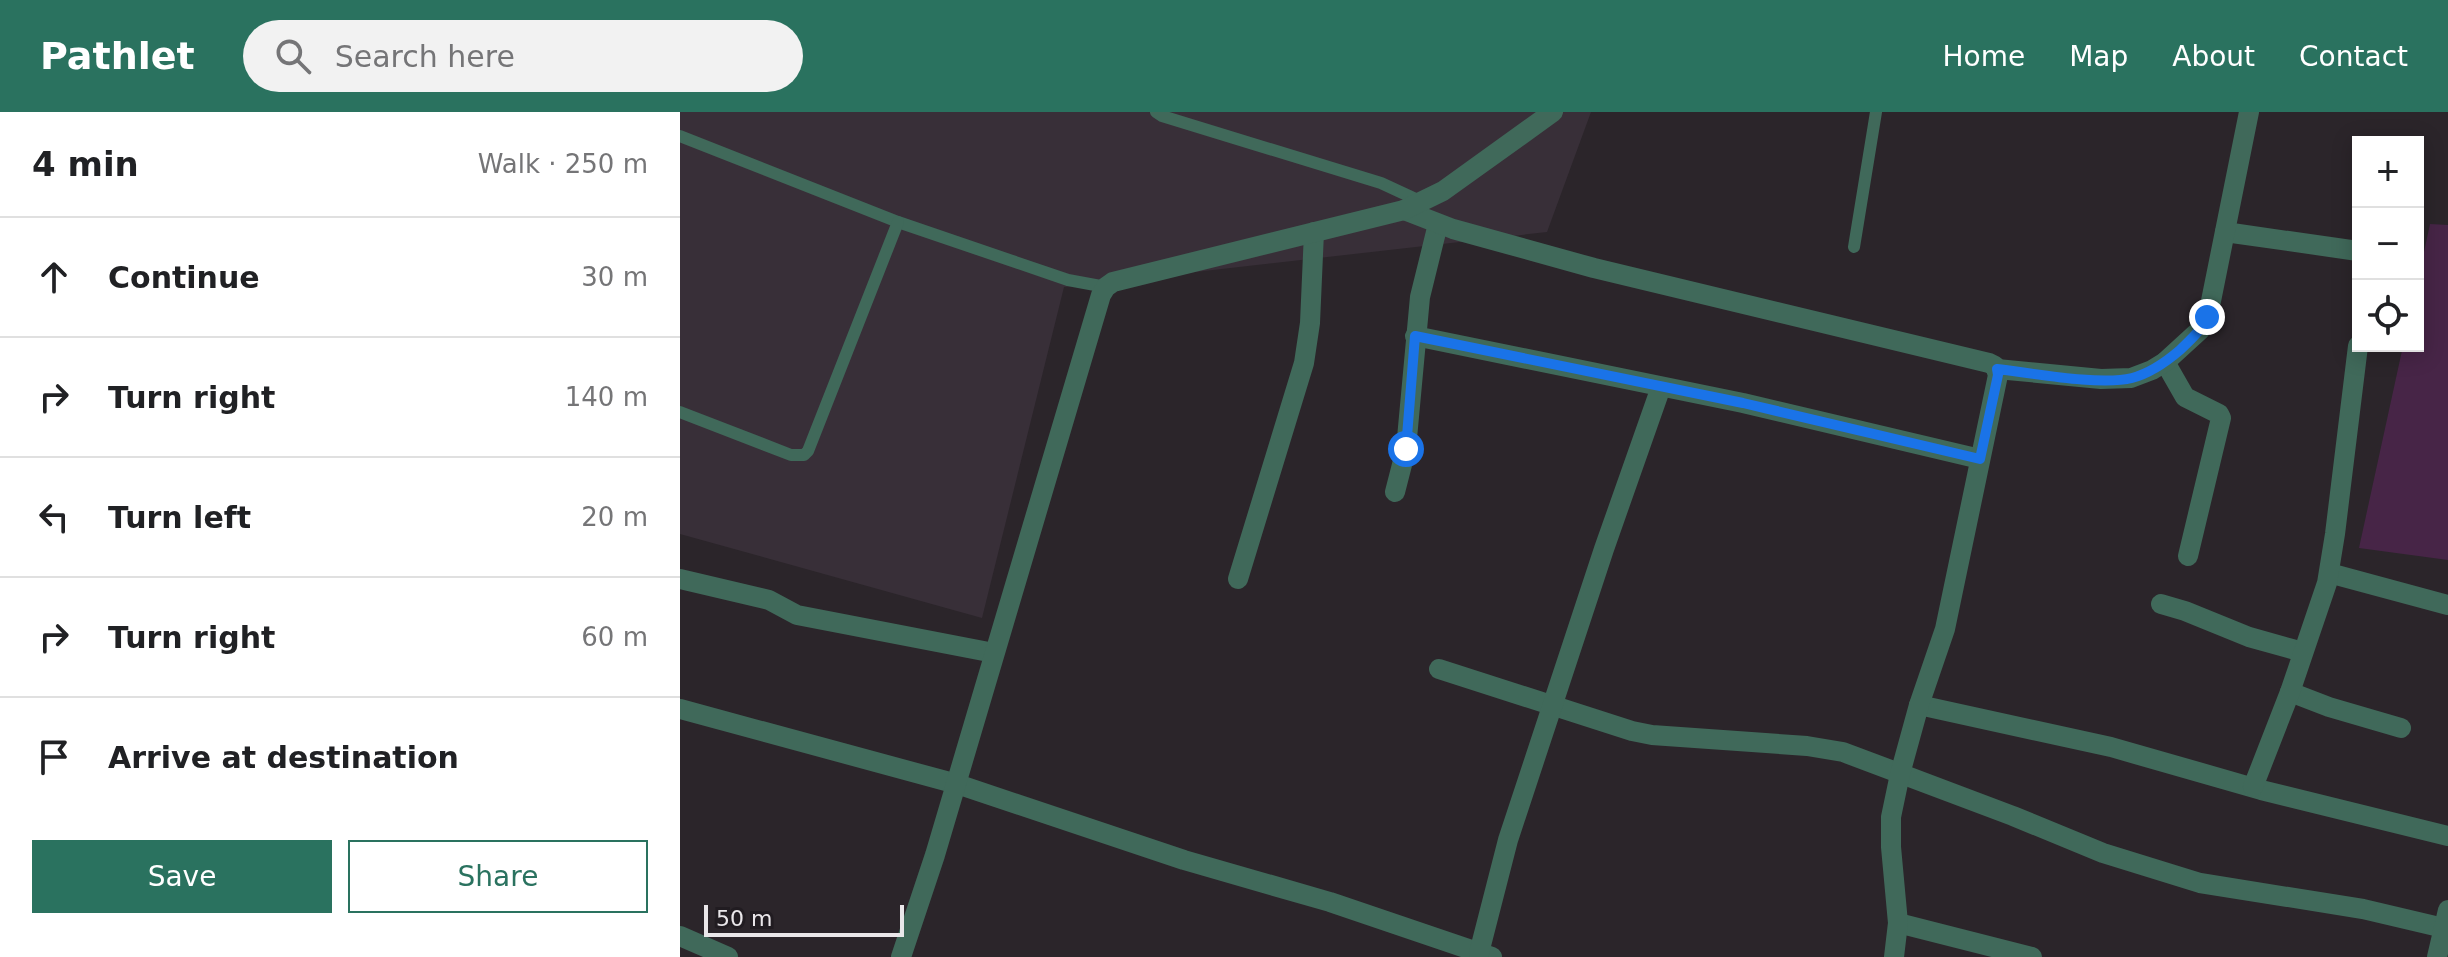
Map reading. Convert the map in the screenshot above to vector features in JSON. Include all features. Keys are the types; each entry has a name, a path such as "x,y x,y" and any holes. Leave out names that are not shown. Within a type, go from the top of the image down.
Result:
{"street":[{"path":"901,957 957,784 1101,295 1106,287 1113,282 1413,206 1467,175 1553,112"},
{"path":"1413,206 1438,224 1609,272 1989,363 1997,369 2118,380 2143,374 2165,362 2204,323 2249,112"},
{"path":"1395,492 1406,449 1420,297 1438,224"},
{"path":"1238,579 1304,363 1310,323 1314,232"},
{"path":"2225,232 2352,250"},
{"path":"1415,336 1849,427 1980,459"},
{"path":"2253,787 2290,692 2329,573 2357,352"},
{"path":"2165,362 2185,397 2221,418 2188,556"},
{"path":"1894,957 1898,923 1891,817 1919,705 1945,629 1997,369"},
{"path":"680,709 957,784 1184,860 1330,902 1485,955 1499,870 1604,549 1661,387"},
{"path":"2329,573 2448,605"},
{"path":"680,579 769,600 797,615 994,653"},
{"path":"2161,604 2249,637 2303,652"},
{"path":"1439,669 1652,735 1826,749 1860,757 2103,853 2200,883 2447,922 2437,957"},
{"path":"2290,692 2401,728"},
{"path":"1919,705 2111,747 2253,787 2448,836"},
{"path":"1898,923 2032,957"},
{"path":"680,936 728,957"}],"lane":[{"path":"1156,112 1381,183 1413,206"},
{"path":"1854,247 1876,112"},
{"path":"680,136 898,222 1068,280 1106,287"},
{"path":"680,412 791,455 804,455 898,222"}],"shaded area":[{"path":"680,112 1591,112 1547,232 1064,287 982,618 680,534"},
{"path":"2430,224 2448,225 2448,560 2359,548 2402,352 2424,352 2424,252"}],"route":[{"path":"1406,449 1415,336 1743,403 1980,459 1997,369 2101,379 2131,378 2165,362 2200,330 2207,317"}]}
